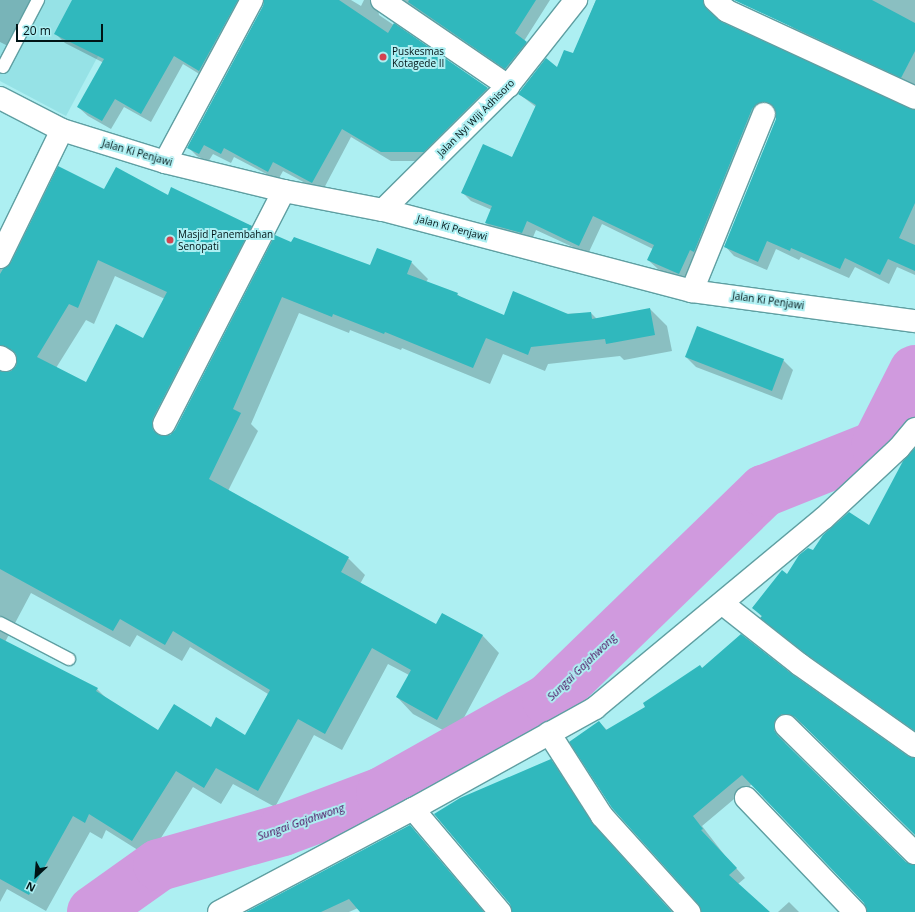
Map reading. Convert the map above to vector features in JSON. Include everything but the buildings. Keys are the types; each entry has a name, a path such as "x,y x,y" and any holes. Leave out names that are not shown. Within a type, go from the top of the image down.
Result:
{"street":[{"path":"165,162 252,0"},
{"path":"382,0 508,86"},
{"name":"Jalan Nyi Wiji Adhisoro","path":"383,210 508,86 576,0"},
{"path":"715,0 727,11 742,8 915,98"},
{"name":"Jalan Ki Penjawi","path":"0,98 62,130 165,162 284,192 383,210 692,291 915,322"},
{"path":"692,291 764,114"},
{"path":"0,257 62,130"},
{"path":"164,424 284,192"},
{"path":"219,912 413,809 595,708 723,604 823,519 893,453 915,430"},
{"path":"723,604 799,664 915,746"},
{"path":"786,726 915,853"},
{"path":"549,733 602,816 689,912"},
{"path":"746,798 855,912"},
{"path":"413,809 500,912"}],"lane":[{"path":"3,67 38,0"},
{"path":"0,623 69,659"}],"shaded area":[{"path":"0,0 128,0 66,116 0,81"}],"waterway":[{"name":"Sungai Gajahwong","path":"93,912 159,865 283,830 382,793 548,700 764,491 877,446 915,371"}],"place":[{"name":"Puskesmas Kotagede II","path":"383,57"},
{"name":"Masjid Panembahan Senopati","path":"170,240"}]}
